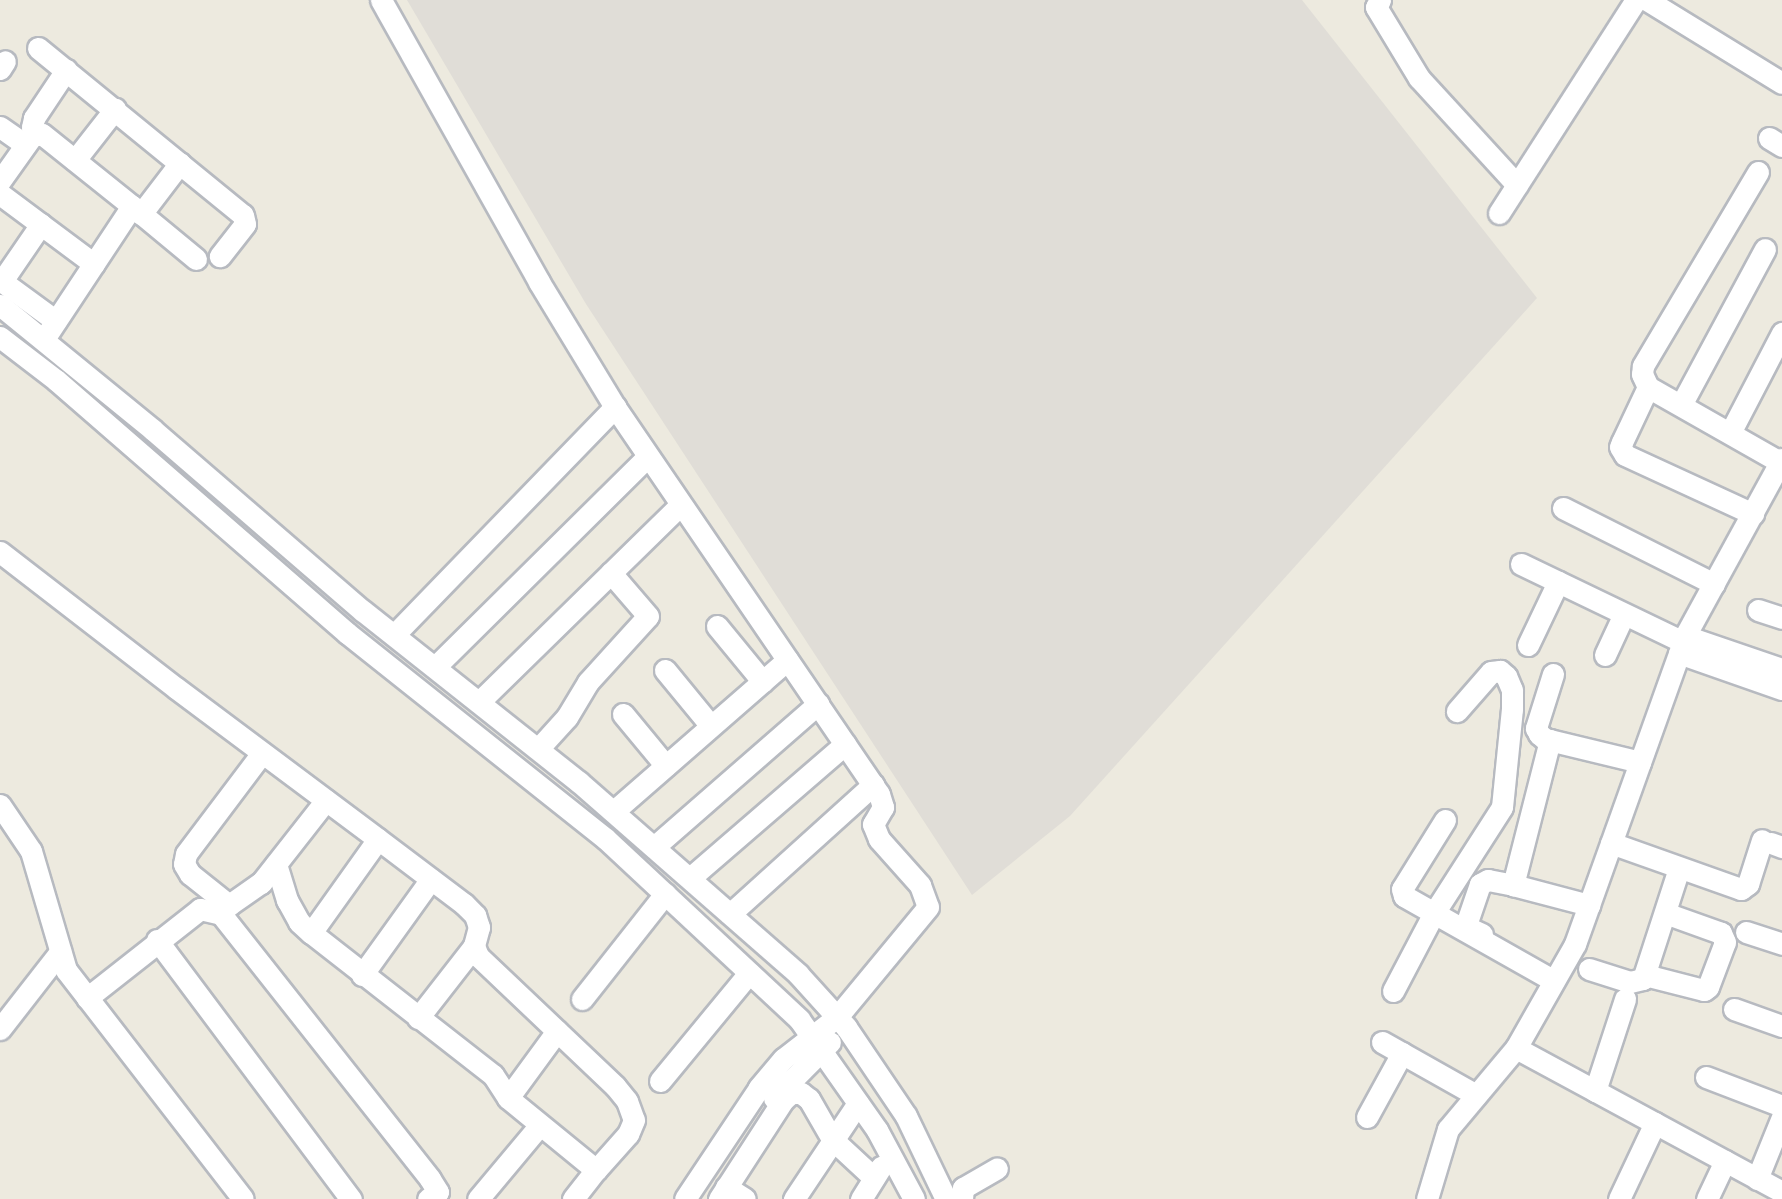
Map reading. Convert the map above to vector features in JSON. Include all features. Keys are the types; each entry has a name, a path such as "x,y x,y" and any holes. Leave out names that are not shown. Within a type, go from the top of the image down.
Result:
{"street":[{"path":"381,0 539,282 615,407 647,457 873,784 883,807 873,824 879,839 920,885 928,907 842,1022 816,1043 783,1059 759,1088 686,1199"},
{"path":"1380,0 1376,7 1419,78 1517,185"},
{"path":"1499,213 1636,0"},
{"path":"1647,0 1782,83"},
{"path":"38,48 245,218 242,228 220,256"},
{"path":"0,181 30,139 34,118 66,70"},
{"path":"75,160 115,109"},
{"path":"0,127 30,139 42,134 196,259"},
{"path":"44,339 94,264 137,210 180,163"},
{"path":"1427,1199 1448,1129 1516,1048 1575,944 1683,644 1714,584 1780,469 1730,433 1648,387 1643,380 1643,366 1758,172"},
{"path":"0,194 94,264"},
{"path":"41,224 1,281 56,321"},
{"path":"1680,405 1765,249"},
{"path":"0,305 44,339 394,635 614,812 798,974 842,1022 906,1116 946,1199"},
{"path":"1730,433 1782,333"},
{"path":"0,337 56,380 347,633 606,839 799,1019 858,1103 890,1154 914,1199"},
{"path":"1648,387 1620,447 1625,455 1753,514"},
{"path":"394,635 615,407"},
{"path":"435,668 647,457"},
{"path":"479,702 680,505"},
{"path":"1563,508 1714,584"},
{"path":"0,552 464,904 475,915 478,927 474,946 418,1018"},
{"path":"1521,564 1683,644 1782,689"},
{"path":"538,749 567,717 588,682 648,616 611,573"},
{"path":"1528,645 1558,582"},
{"path":"1758,610 1782,618"},
{"path":"1605,656 1624,614"},
{"path":"717,626 763,682"},
{"path":"1683,644 1782,669"},
{"path":"614,812 787,660"},
{"path":"665,670 711,726"},
{"path":"1393,991 1434,913 1502,807 1512,710 1512,690 1506,676 1500,671 1491,672 1457,711"},
{"path":"1553,674 1536,728 1539,734 1550,740 1640,762"},
{"path":"654,846 818,704"},
{"path":"623,714 666,766"},
{"path":"1513,885 1550,740"},
{"path":"690,878 845,744"},
{"path":"262,753 186,854 184,864 190,874 225,909 391,1128 437,1197"},
{"path":"730,914 873,784"},
{"path":"87,998 157,940 200,909 225,909 256,888 326,800"},
{"path":"0,806 31,851 66,970 243,1199"},
{"path":"1445,820 1402,888 1404,896 1554,981"},
{"path":"311,933 378,839"},
{"path":"1611,843 1741,889 1748,884 1772,843"},
{"path":"276,864 287,900 299,922 362,975 493,1075 508,1098 539,1126 596,1170"},
{"path":"1589,969 1630,982 1639,981 1645,975 1680,868"},
{"path":"362,975 431,879"},
{"path":"1496,941 1471,929 1467,922 1480,884 1488,880 1589,905"},
{"path":"582,999 665,894"},
{"path":"1645,975 1704,990 1708,987 1725,942 1721,933 1665,913"},
{"path":"1746,932 1782,944"},
{"path":"157,940 351,1199"},
{"path":"474,946 478,956 615,1086 627,1101 634,1120 628,1134 573,1199"},
{"path":"0,1029 60,952"},
{"path":"660,1081 750,973"},
{"path":"1595,1091 1625,999"},
{"path":"1734,1009 1782,1026"},
{"path":"508,1098 556,1031"},
{"path":"1382,1042 1476,1095"},
{"path":"702,1199 816,1043"},
{"path":"1516,1048 1782,1192"},
{"path":"1367,1117 1402,1053"},
{"path":"1706,1077 1782,1106"},
{"path":"745,1199 723,1193 783,1100 790,1093 801,1093 809,1099 832,1139 874,1178"},
{"path":"794,1199 858,1103"},
{"path":"1757,1179 1782,1117"},
{"path":"1619,1199 1655,1124"},
{"path":"478,1199 539,1126"},
{"path":"861,1199 890,1154"},
{"path":"1707,1199 1725,1161"},
{"path":"962,1199 963,1188 997,1168"}],"shaded area":[{"path":"407,0 1302,0 1537,298 1070,816 972,895 586,304"}]}
